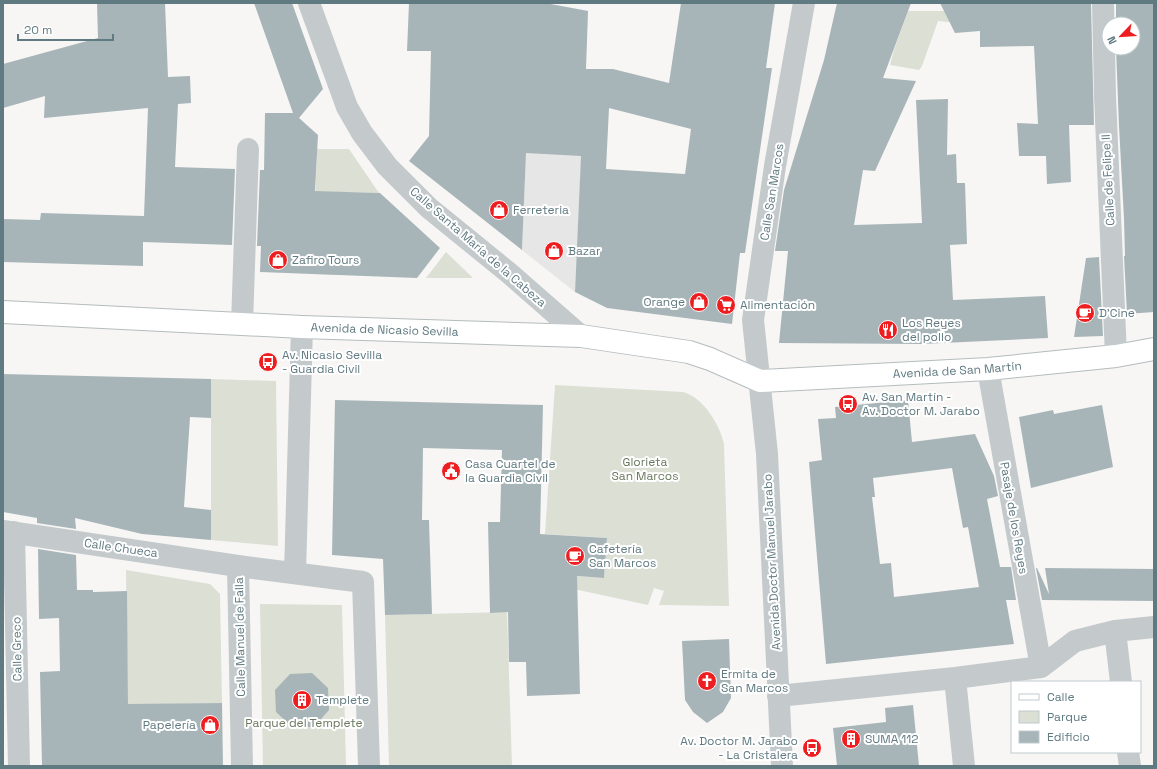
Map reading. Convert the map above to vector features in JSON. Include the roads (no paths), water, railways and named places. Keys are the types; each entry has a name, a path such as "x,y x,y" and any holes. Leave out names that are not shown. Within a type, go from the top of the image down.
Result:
{"main road":[{"name":"Avenida de Nicasio Sevilla","path":"3,312 302,327 581,336 689,352 710,359 760,381"},
{"name":"Avenida de San Martín","path":"760,381 988,369 1116,356 1154,349"}],"street":[{"name":"Calle Santa María de la Cabeza","path":"309,3 348,107 362,133 387,166 429,208 581,336"},
{"name":"Calle San Marcos","path":"760,381 753,320 775,166 804,3"},
{"name":"Calle de Felipe II","path":"1103,3 1104,96 1116,356"},
{"path":"242,324 248,149"},
{"path":"295,573 302,327"},
{"name":"Pasaje de los Reyes","path":"988,369 1041,666"},
{"name":"Avenida Doctor Manuel Jarabo","path":"760,381 767,454 782,766"},
{"name":"Calle Chueca","path":"8,532 238,566"},
{"name":"Calle Greco","path":"8,532 19,766"},
{"name":"Calle Manuel de Falla","path":"242,766 238,566 363,582 369,766"},
{"path":"778,696 955,678 1041,666 1075,641 1115,631 1154,628"},
{"path":"1115,631 1121,681"},
{"path":"955,678 964,766"},
{"path":"1128,753 1130,766"}],"place":[{"name":"Ferreteria","path":"499,210"},
{"name":"Bazar","path":"554,251"},
{"name":"Zafiro Tours","path":"278,260"},
{"name":"Orange","path":"699,302"},
{"name":"Alimentación","path":"726,305"},
{"name":"D'Cine","path":"1085,313"},
{"name":"Los Reyes del pollo","path":"888,330"},
{"name":"Av. Nicasio Sevilla - Guardia Civil","path":"268,362"},
{"name":"Av. San Martín - Av. Doctor M. Jarabo","path":"848,404"},
{"name":"Casa Cuartel de la Guardia Civil","path":"451,471"},
{"name":"Cafetería San Marcos","path":"575,556"},
{"name":"Ermita de San Marcos","path":"707,681"},
{"name":"Templete","path":"302,700"},
{"name":"Papelería","path":"210,725"},
{"name":"SUMA 112","path":"851,739"},
{"name":"Av. Doctor M. Jarabo - La Cristalera","path":"812,748"}],"park label":[{"name":"Glorieta San Marcos","path":"645,469"},
{"name":"Parque del Templete","path":"304,723"}]}
